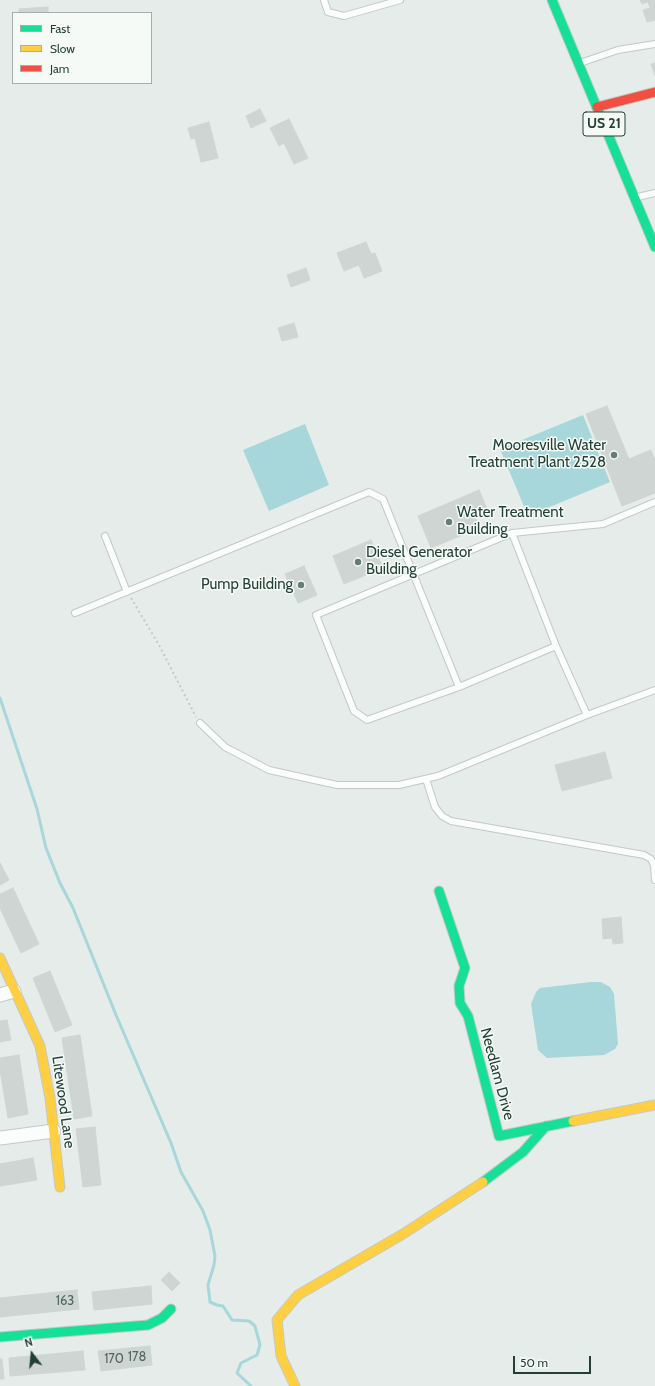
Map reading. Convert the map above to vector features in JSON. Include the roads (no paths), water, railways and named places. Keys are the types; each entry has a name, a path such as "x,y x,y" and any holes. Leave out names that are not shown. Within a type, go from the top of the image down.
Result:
{"street":[{"name":"US 21","path":"552,0 655,248"},
{"path":"597,107 655,92"},
{"name":"Needlam Drive","path":"439,891 465,968 459,986 460,1003 468,1016 480,1057 493,1117 499,1136 655,1105"},
{"name":"Litewood Lane","path":"0,958 14,991 30,1021 40,1046 46,1070 60,1187"},
{"path":"0,995 14,991"},
{"path":"295,1386 281,1356 276,1320 298,1295 403,1234 486,1180 523,1152 546,1126"},
{"path":"0,1138 54,1132"},
{"path":"0,1337 148,1325 162,1318 171,1309"}],"lane":[{"path":"324,0 328,12 344,16 400,0"},
{"path":"579,64 618,50 655,44"},
{"path":"634,198 655,193"},
{"path":"75,613 369,492 383,499 460,687"},
{"path":"556,646 460,687 367,720 354,711 316,615 512,533 603,524 655,502"},
{"path":"512,533 556,646 587,715"},
{"path":"105,536 127,592"},
{"path":"200,722 225,747 269,770 337,785 399,785 438,776 587,715 655,690"},
{"path":"426,779 435,806 442,816 451,821 644,855 651,859 654,865 655,880"}],"water":[{"path":"583,415 610,482 528,516 500,449"},
{"path":"305,424 329,485 269,511 243,450"},
{"path":"601,982 610,987 614,994 618,1044 615,1049 604,1055 547,1058 538,1050 531,1004 536,992 540,988"}],"waterway":[{"path":"0,698 37,809 46,848 60,883 73,908 116,1015 171,1143 181,1172 203,1211 210,1230 215,1256 208,1285 210,1302 223,1306 232,1320 249,1321 255,1326 260,1345 257,1355 241,1363 237,1373 251,1386"}],"place":[{"name":"Mooresville Water Treatment Plant 2528","path":"614,455"},
{"name":"Water Treatment Building","path":"449,522"},
{"name":"Diesel Generator Building","path":"358,562"},
{"name":"Pump Building","path":"301,585"}]}
